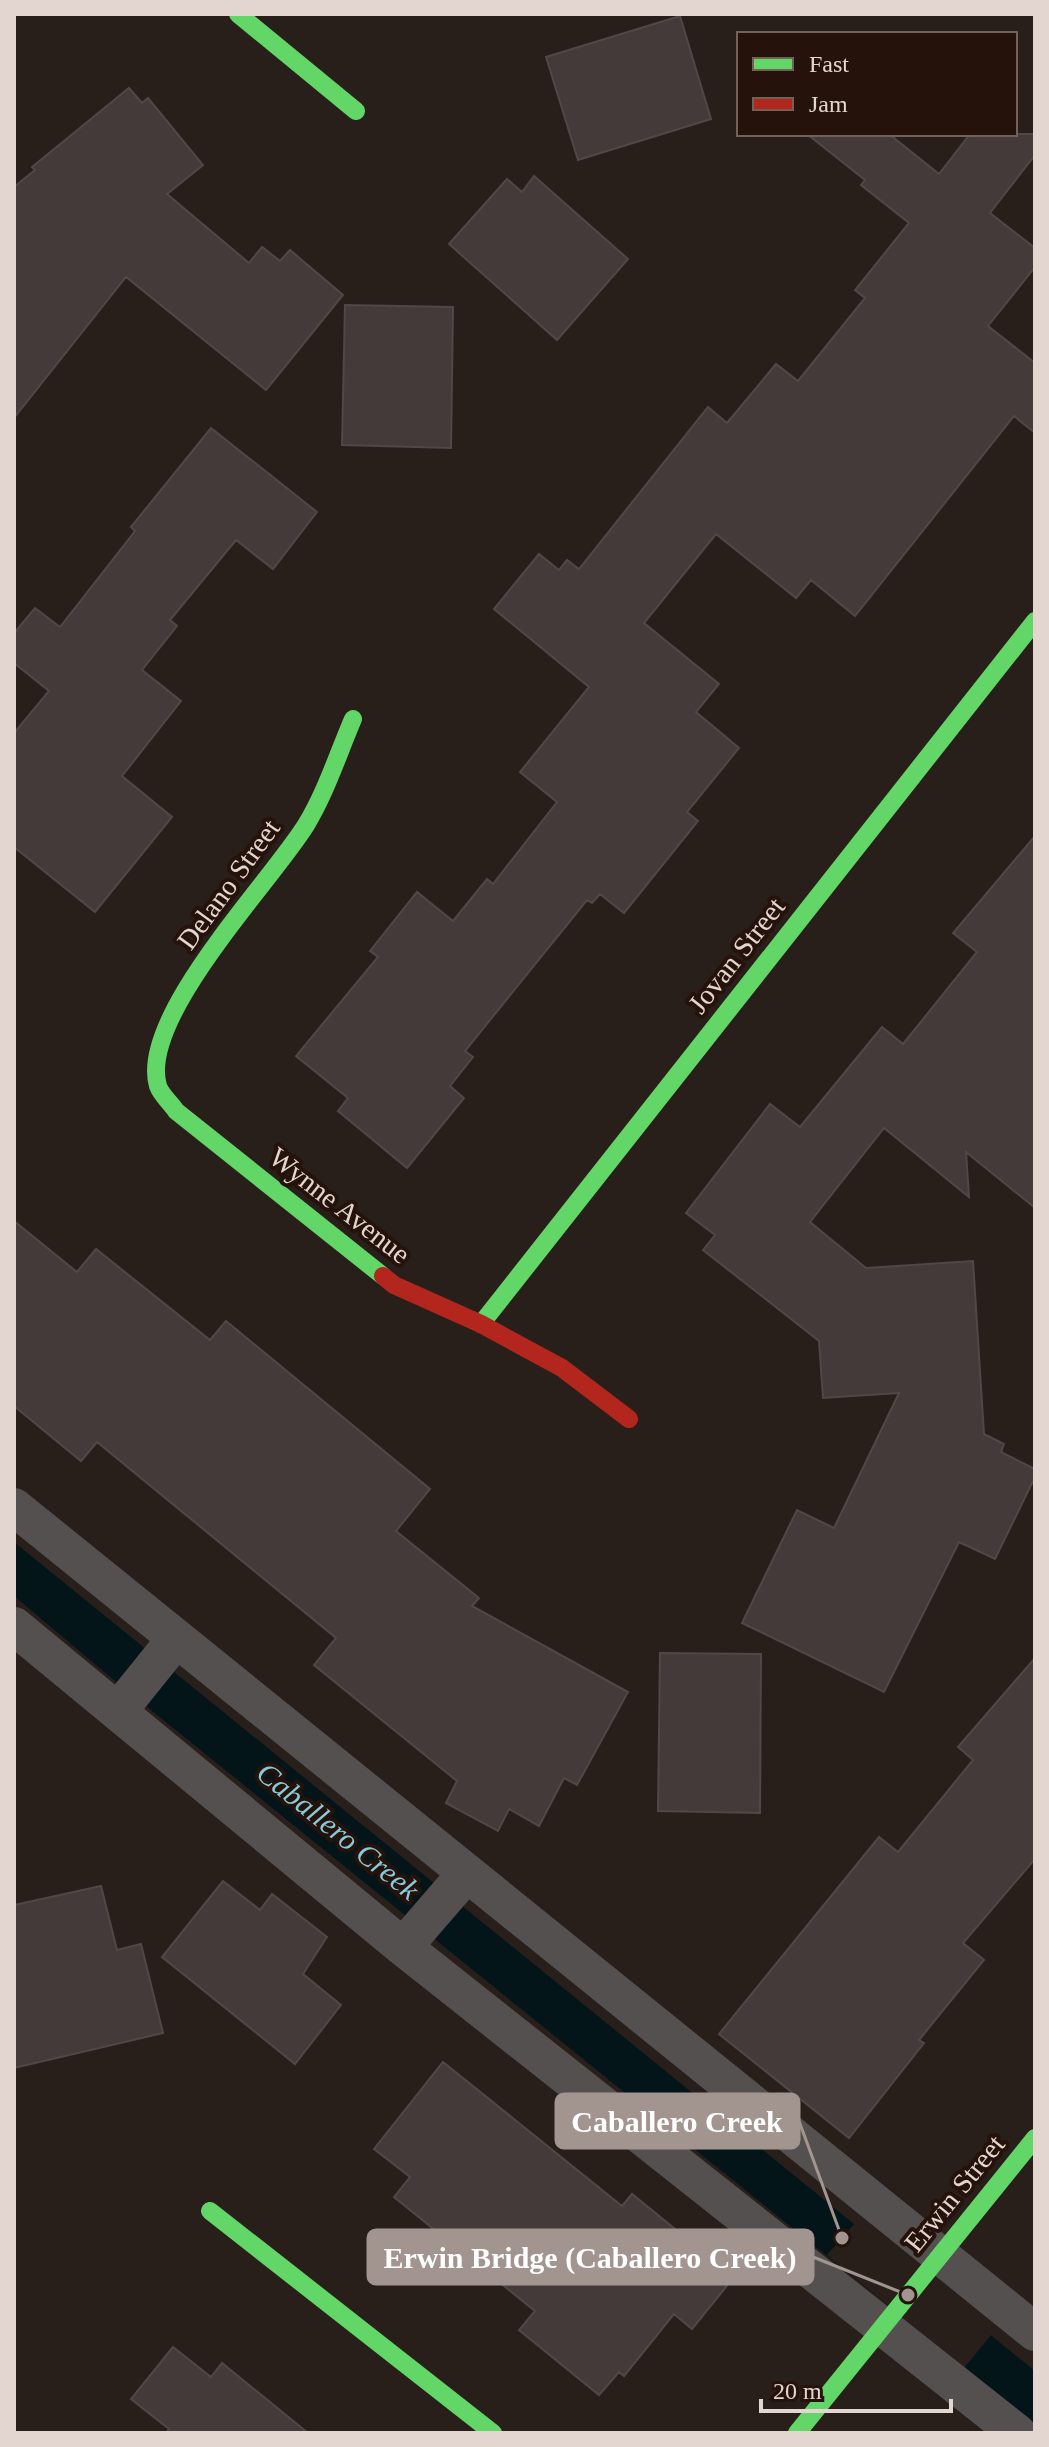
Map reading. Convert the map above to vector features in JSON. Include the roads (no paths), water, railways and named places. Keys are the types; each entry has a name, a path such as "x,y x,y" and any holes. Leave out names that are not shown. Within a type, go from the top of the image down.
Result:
{"street":[{"path":"238,14 356,111"},
{"name":"Jovan Street","path":"481,1324 1035,621"},
{"name":"Delano Street","path":"158,1085 158,1054 168,1022 199,971 306,825 353,719"},
{"name":"Wynne Avenue","path":"158,1085 176,1111 394,1285 481,1324 562,1368 629,1419"},
{"name":"Erwin Street","path":"797,2433 1035,2138"},
{"path":"210,2211 493,2433"}],"lane":[{"path":"14,1507 176,1639 460,1881 931,2266 1035,2332"},
{"path":"14,1626 889,2318 1017,2433"},
{"path":"118,1711 176,1639"},
{"path":"409,1941 460,1881"}],"water":[{"path":"14,1542 1035,2371 1035,2424 115,1681 14,1596"}],"place":[{"name":"Caballero Creek","path":"842,2238"},
{"name":"Erwin Bridge (Caballero Creek)","path":"908,2295"}]}
